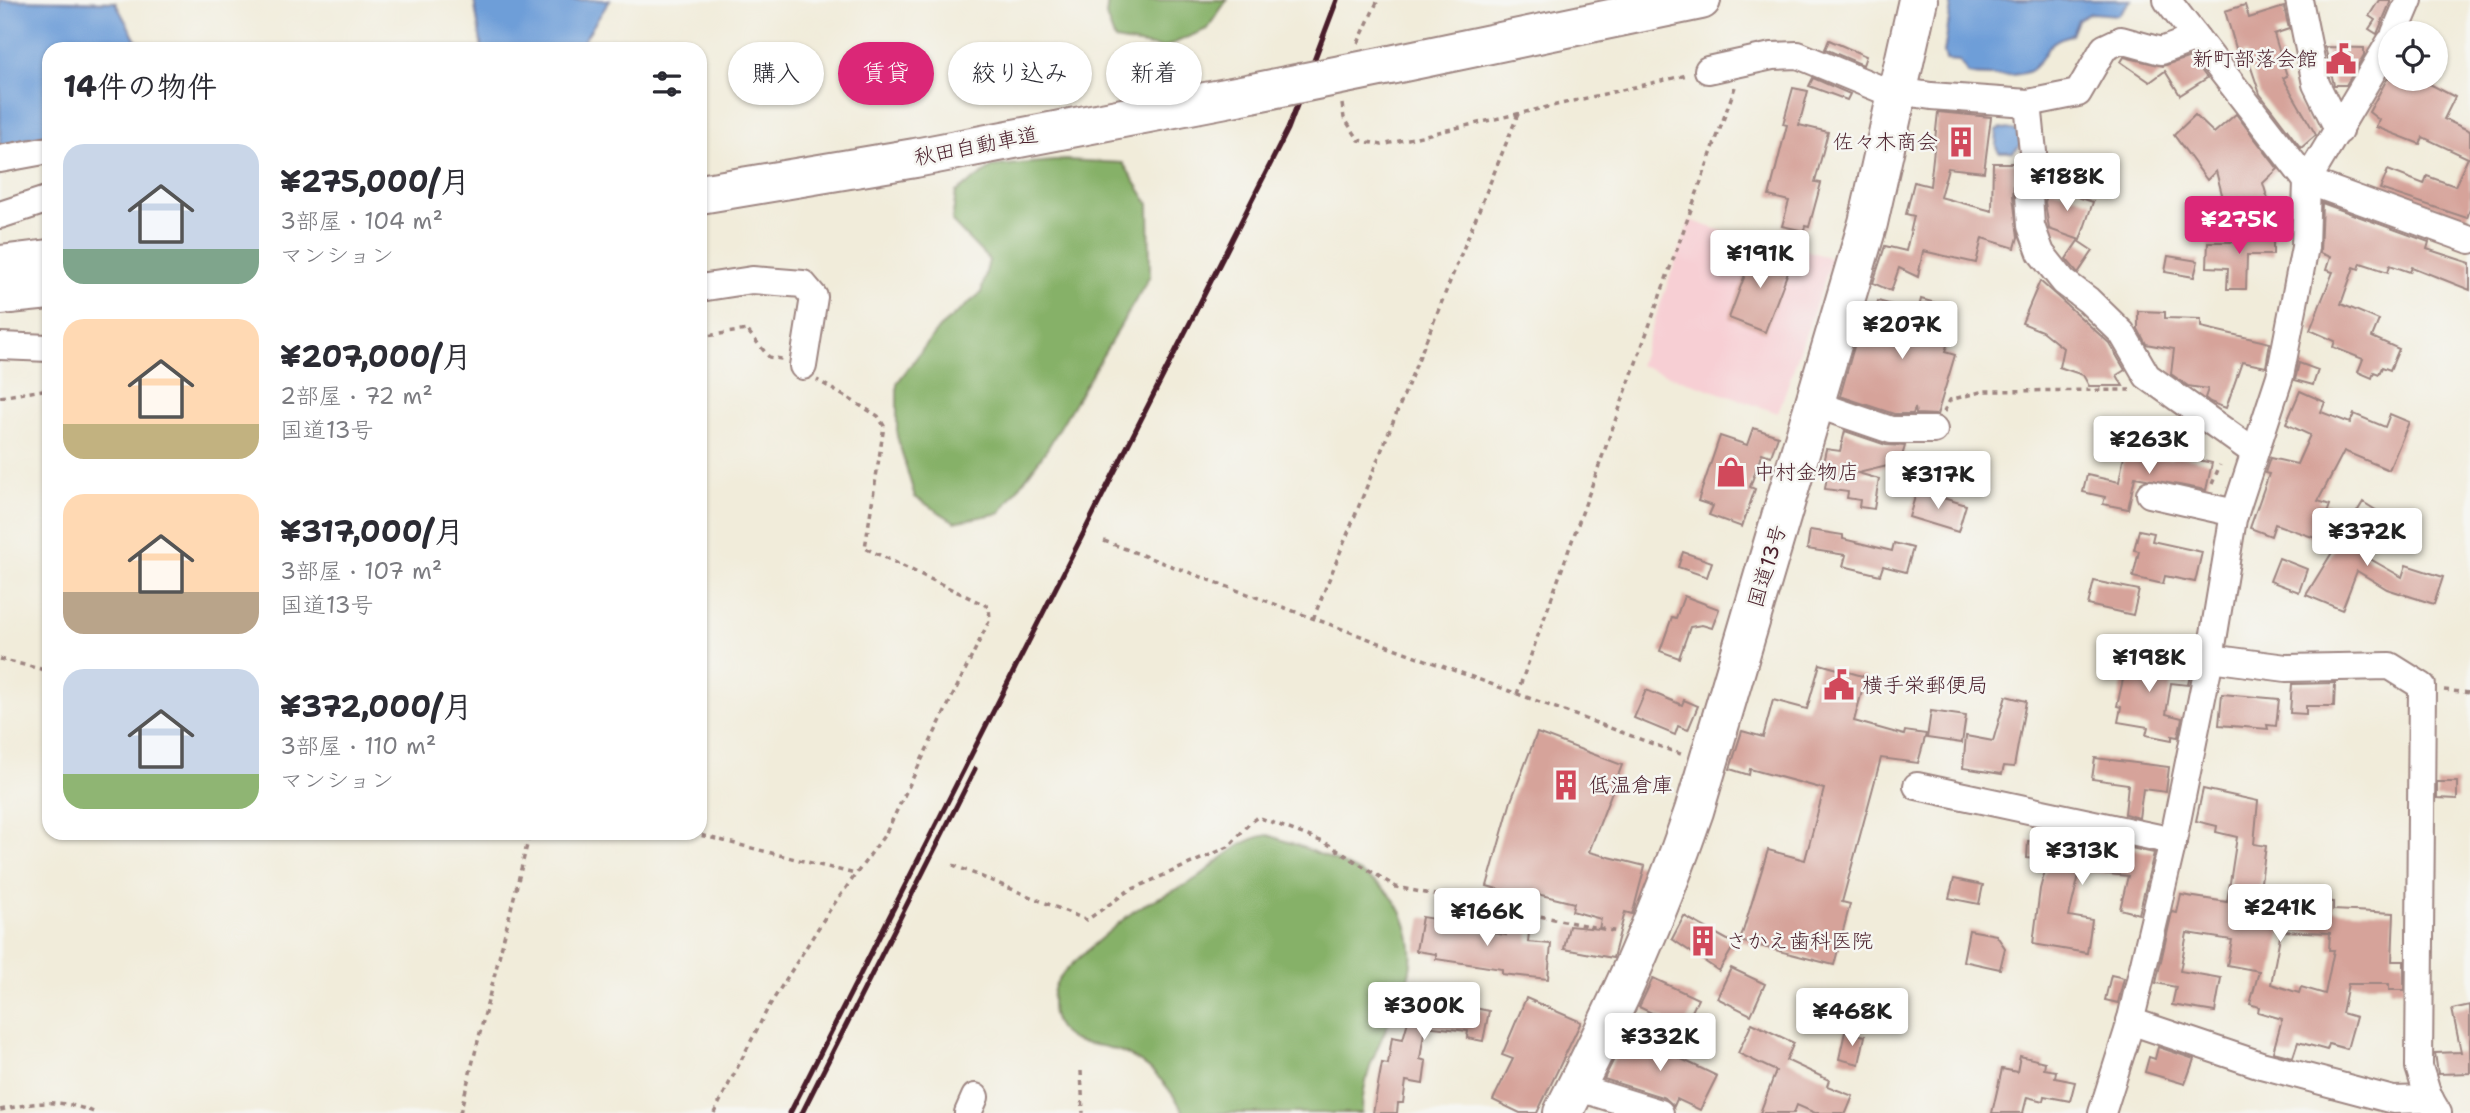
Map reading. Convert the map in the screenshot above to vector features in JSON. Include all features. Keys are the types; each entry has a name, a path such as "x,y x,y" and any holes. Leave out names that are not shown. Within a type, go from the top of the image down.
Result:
{"highway":[{"name":"秋田自動車道","path":"707,193 915,158 1252,93 1701,0"},
{"name":"国道13号","path":"1570,1100 1648,938 1663,901 1708,764 1868,223 1918,0"},
{"name":"秋田自動車道","path":"707,171 1252,93"},
{"path":"0,265 42,260"},
{"path":"0,295 42,290"}],"street":[{"path":"2167,0 2307,181 2470,240"},
{"path":"2299,0 2316,84 2339,131"},
{"path":"2400,21 2409,0"},
{"path":"1709,70 1772,56 1798,55 1878,88 2028,103 2078,93 2104,48 2121,40 2161,51 2196,38"},
{"path":"2102,1113 2130,1021 2173,841 2210,658 2235,513 2280,376 2305,247 2307,181 2378,63"},
{"path":"2028,103 2034,152 2029,195 2031,226 2041,253 2064,282 2088,300 2122,333 2147,376 2254,453"},
{"path":"0,159 42,151"},
{"path":"0,215 42,200"},
{"path":"707,287 752,280 803,284 814,297 803,366"},
{"path":"0,346 42,348"},
{"path":"1815,404 1891,430 1934,430"},
{"path":"2150,494 2235,513"},
{"path":"2130,1021 2261,1065 2393,1100 2434,1106 2419,1067 2422,686 2390,666 2286,668 2210,658"},
{"path":"1917,786 2173,841"},
{"path":"1570,1100 1660,1113"}],"path":[{"path":"1355,50 1378,0"},
{"path":"1517,694 1744,63"},
{"path":"1342,102 1344,118 1359,141 1382,145 1709,70"},
{"path":"1313,619 1518,114"},
{"path":"707,336 747,330 769,357 798,362 823,386 878,416 884,426 865,548 989,607 990,619 886,832 855,874 768,1008 714,1113"},
{"path":"0,397 42,389"},
{"path":"1934,430 1950,400 1984,391 2166,390"},
{"path":"1104,541 1708,764"},
{"path":"0,659 42,669"},
{"path":"953,865 1087,920 1128,891 1228,847 1241,836 1251,821 1258,817 1326,843 1396,887 1648,938"},
{"path":"707,837 855,874"},
{"path":"460,1113 528,840"},
{"path":"1081,1071 1083,1113"},
{"path":"0,1110 29,1104 70,1102 96,1113"}],"shaded area":[{"path":"1690,220 1743,238 1747,229 1832,259 1778,413 1639,365"}],"green space":[{"path":"1108,0 1227,0 1207,29 1177,42 1115,40 1106,16"},
{"path":"1066,160 1123,163 1149,204 1150,276 1047,449 1000,513 955,522 915,497 897,436 897,383 939,328 981,293 989,260 952,222 956,192 994,166"},
{"path":"1268,835 1329,858 1373,881 1392,897 1404,919 1411,955 1408,978 1372,1060 1363,1095 1362,1113 1184,1113 1162,1080 1142,1063 1119,1051 1069,1038 1056,1023 1052,1010 1053,995 1060,977 1074,962 1140,907 1197,878 1238,846"}],"water":[{"path":"0,0 115,2 136,40 140,42 42,42 42,136 0,146"},
{"path":"474,0 610,0 583,42 481,42"},
{"path":"1952,0 2131,0 2118,15 2091,13 2078,20 2072,35 2051,45 2031,70 2019,74 1991,76 1968,74 1959,61 1946,60 1944,53"},
{"path":"2001,128 2022,132 2026,140 2013,152 1999,152 1996,147 1997,130"}],"building":[{"path":"2379,0 2390,0 2382,21 2378,21 2377,34 2369,29 2375,20 2369,16"},
{"path":"2245,5 2249,18 2284,7 2289,29 2274,34 2287,76 2283,78 2316,135 2301,148 2260,94 2246,53 2238,55 2225,11"},
{"path":"1829,40 1866,56 1863,65 1825,49"},
{"name":"新町部落会館","path":"2325,47 2364,48 2364,55 2346,85 2334,85"},
{"path":"2124,57 2163,66 2191,57 2207,78 2180,95 2165,71 2150,82 2121,62"},
{"path":"1813,78 1850,94 1847,100 1809,86"},
{"path":"1793,88 1808,91 1799,125 1828,132 1815,182 1821,183 1809,227 1805,226 1804,231 1782,226 1789,201 1769,196 1787,125 1783,124"},
{"path":"2380,91 2443,91 2455,97 2444,119 2470,131 2470,209 2467,218 2380,189 2388,170 2424,184 2427,176 2455,186 2468,158 2423,137 2420,144 2376,127 2379,120 2369,112"},
{"path":"1938,112 1991,117 1984,172 1948,168 1940,197 1992,211 1993,163 2016,163 2013,196 2018,237 2015,248 1982,238 1976,263 1923,251 1918,277 1899,268 1891,291 1873,283 1885,246 1906,251 1914,216 1906,214 1914,182 1930,186"},
{"path":"2236,114 2278,169 2263,183 2268,200 2237,212 2237,199 2224,202 2216,171 2207,180 2174,135 2195,115 2214,133"},
{"path":"2050,188 2093,202 2080,240 2049,229 2045,202"},
{"path":"2322,203 2429,242 2427,249 2470,263 2470,290 2412,267 2410,272 2390,265 2388,272 2361,263 2359,269 2354,267 2341,304 2379,320 2372,337 2399,349 2390,370 2382,367 2379,374 2374,372 2372,378 2358,372 2363,359 2333,347 2335,341 2310,330 2333,272 2326,270 2330,257 2320,253"},
{"path":"2236,233 2273,234 2273,255 2247,255 2246,289 2227,289 2228,268 2207,267 2208,242 2236,242"},
{"path":"2078,241 2093,251 2078,273 2066,259"},
{"path":"1755,248 1792,261 1765,332 1729,318"},
{"path":"2168,256 2198,261 2194,277 2165,272"},
{"path":"2040,281 2109,343 2125,370 2117,375 2123,386 2089,386 2083,375 2059,367 2063,348 2042,331 2022,323"},
{"path":"1921,299 1939,304 1935,317 1954,322 1945,352 1955,355 1937,415 1916,414 1915,408 1913,414 1894,414 1840,396 1855,343 1865,346 1878,301 1918,312"},
{"path":"2138,311 2165,312 2165,318 2201,319 2201,327 2270,343 2266,367 2242,362 2226,408 2210,402 2205,398 2208,389 2188,386 2171,374 2174,349 2146,344 2138,329"},
{"path":"2299,363 2318,370 2313,385 2295,380"},
{"path":"2300,391 2325,402 2321,412 2350,423 2354,414 2385,427 2390,414 2409,422 2389,470 2344,451 2318,501 2330,505 2318,539 2275,524 2271,536 2250,528 2269,474 2265,473 2270,458 2297,464 2310,435 2286,424"},
{"name":"中村金物店","path":"1753,428 1778,436 1771,456 1762,453 1750,487 1755,489 1742,527 1709,515 1713,506 1698,501 1720,436 1747,445"},
{"path":"1845,431 1886,445 1905,446 1900,463 1858,473 1879,479 1874,509 1859,507 1860,500 1847,498 1848,492 1825,489 1828,469 1822,468 1826,449 1840,451"},
{"path":"2125,450 2171,459 2172,454 2212,463 2206,490 2135,477 2128,509 2103,504 2105,497 2083,492 2087,475 2119,482"},
{"path":"1917,490 1966,505 1958,532 1909,517"},
{"path":"2363,502 2382,514 2363,547 2367,548 2365,556 2402,577 2406,565 2443,577 2434,604 2387,589 2357,571 2342,610 2306,595"},
{"path":"1810,530 1843,535 1843,539 1892,551 1894,543 1913,548 1906,572 1883,566 1880,575 1843,566 1846,555 1807,549"},
{"path":"2139,530 2154,533 2152,541 2202,552 2195,582 2165,576 2163,584 2133,577 2139,551 2134,550"},
{"path":"1683,552 1712,562 1707,577 1678,567"},
{"path":"2279,558 2307,569 2299,592 2270,581"},
{"path":"2094,581 2139,590 2133,615 2088,605"},
{"path":"1684,596 1719,609 1712,628 1702,625 1690,627 1679,658 1660,651 1672,617 1676,618"},
{"path":"2112,656 2192,665 2188,685 2171,683 2166,714 2182,718 2178,737 2172,736 2172,740 2146,735 2148,727 2118,722 2121,707 2117,706 2124,675 2109,672"},
{"path":"1820,664 1866,677 1854,721 1904,735 1905,731 1926,734 1918,763 1881,758 1842,902 1850,904 1834,965 1740,941 1768,850 1805,860 1824,789 1750,769 1749,775 1730,769 1742,731 1763,737 1773,700 1807,709"},
{"path":"2335,683 2334,706 2306,706 2306,714 2290,713 2292,684"},
{"path":"1646,690 1682,705 1684,700 1698,706 1688,730 1678,726 1675,735 1634,718"},
{"path":"2222,694 2279,699 2276,726 2267,725 2268,729 2219,725"},
{"path":"2006,696 2026,701 2014,767 2004,766 2002,774 1963,768 1966,736 1993,741"},
{"path":"1931,711 1966,716 1962,743 1927,738"},
{"path":"1537,733 1622,765 1589,852 1645,866 1632,914 1625,912 1613,958 1564,949 1569,926 1599,929 1601,919 1572,911 1574,903 1533,893 1532,899 1487,886 1511,801"},
{"path":"2095,758 2169,767 2166,792 2143,789 2139,818 2125,814 2128,784 2092,779"},
{"path":"2437,782 2457,782 2457,799 2437,798"},
{"path":"2203,789 2258,801 2254,844 2266,846 2258,903 2316,906 2316,901 2333,902 2333,910 2394,913 2392,961 2404,961 2404,990 2389,990 2389,984 2348,984 2342,1013 2356,1017 2347,1049 2329,1044 2327,1050 2298,1042 2293,1057 2273,1052 2282,1019 2258,1012 2259,1007 2250,1004 2259,971 2227,965 2232,940 2187,933 2180,971 2221,978 2215,1012 2172,1005 2176,987 2156,983 2172,912 2177,913 2181,895 2227,902 2237,837 2216,832 2217,826 2196,821","holes":["2281,931 2330,933 2329,950 2334,950 2325,994 2301,987 2299,993 2271,984"]},
{"path":"2028,841 2099,845 2099,841 2154,853 2139,914 2120,909 2128,876 2080,871 2069,916 2092,920 2087,953 2033,944 2040,889 2048,860 2027,858"},
{"path":"1954,879 1983,885 1979,904 1949,898"},
{"name":"さかえ歯科医院","path":"1684,916 1735,944 1719,971 1672,939"},
{"path":"1422,917 1447,921 1446,926 1506,935 1507,921 1530,923 1528,942 1551,944 1548,979 1502,974 1502,969 1436,959 1436,954 1416,951"},
{"path":"1969,930 1996,935 2005,948 2000,969 1963,961"},
{"path":"1731,968 1765,984 1751,1015 1717,998"},
{"path":"2111,975 2124,978 2118,1003 2105,1000"},
{"path":"1653,978 1698,999 1684,1028 1639,1007"},
{"path":"1418,986 1476,1003 1475,1008 1489,1011 1483,1041 1467,1038 1468,1031 1425,1026 1420,1059 1426,1061 1423,1084 1406,1081 1403,1103 1398,1103 1397,1113 1373,1113 1382,1063 1388,1064 1392,1037 1403,1039"},
{"path":"1526,998 1581,1022 1537,1113 1520,1113 1493,1100 1513,1059 1502,1055"},
{"path":"2470,1005 2470,1073 2438,1074 2435,1053 2461,1052 2452,1009"},
{"path":"1752,1023 1794,1043 1786,1060 1829,1080 1827,1086 1853,1096 1846,1113 1815,1113 1797,1105 1794,1113 1760,1113 1776,1071 1738,1053"},
{"path":"1845,1032 1865,1036 1859,1064 1839,1059"},
{"path":"1627,1033 1717,1076 1700,1110 1677,1099 1674,1106 1665,1098 1604,1079"},
{"path":"2158,1047 2194,1059 2185,1084 2145,1072 2149,1057 2155,1059"},
{"path":"2020,1056 2045,1062 2044,1069 2056,1071 2055,1078 2075,1082 2070,1101 2044,1096 2043,1101 2027,1097 2023,1113 1992,1113 2002,1069 2017,1072"}],"railway":[{"path":"790,1113 1288,129 1337,0"},
{"path":"802,1113 975,769"}],"place":[{"name":"新町部落会館","path":"2341,59"},
{"name":"佐々木商会","path":"1961,142"},
{"name":"中村金物店","path":"1731,472"},
{"name":"横手栄郵便局","path":"1839,685"},
{"name":"低温倉庫","path":"1566,785"},
{"name":"さかえ歯科医院","path":"1703,941"}]}
